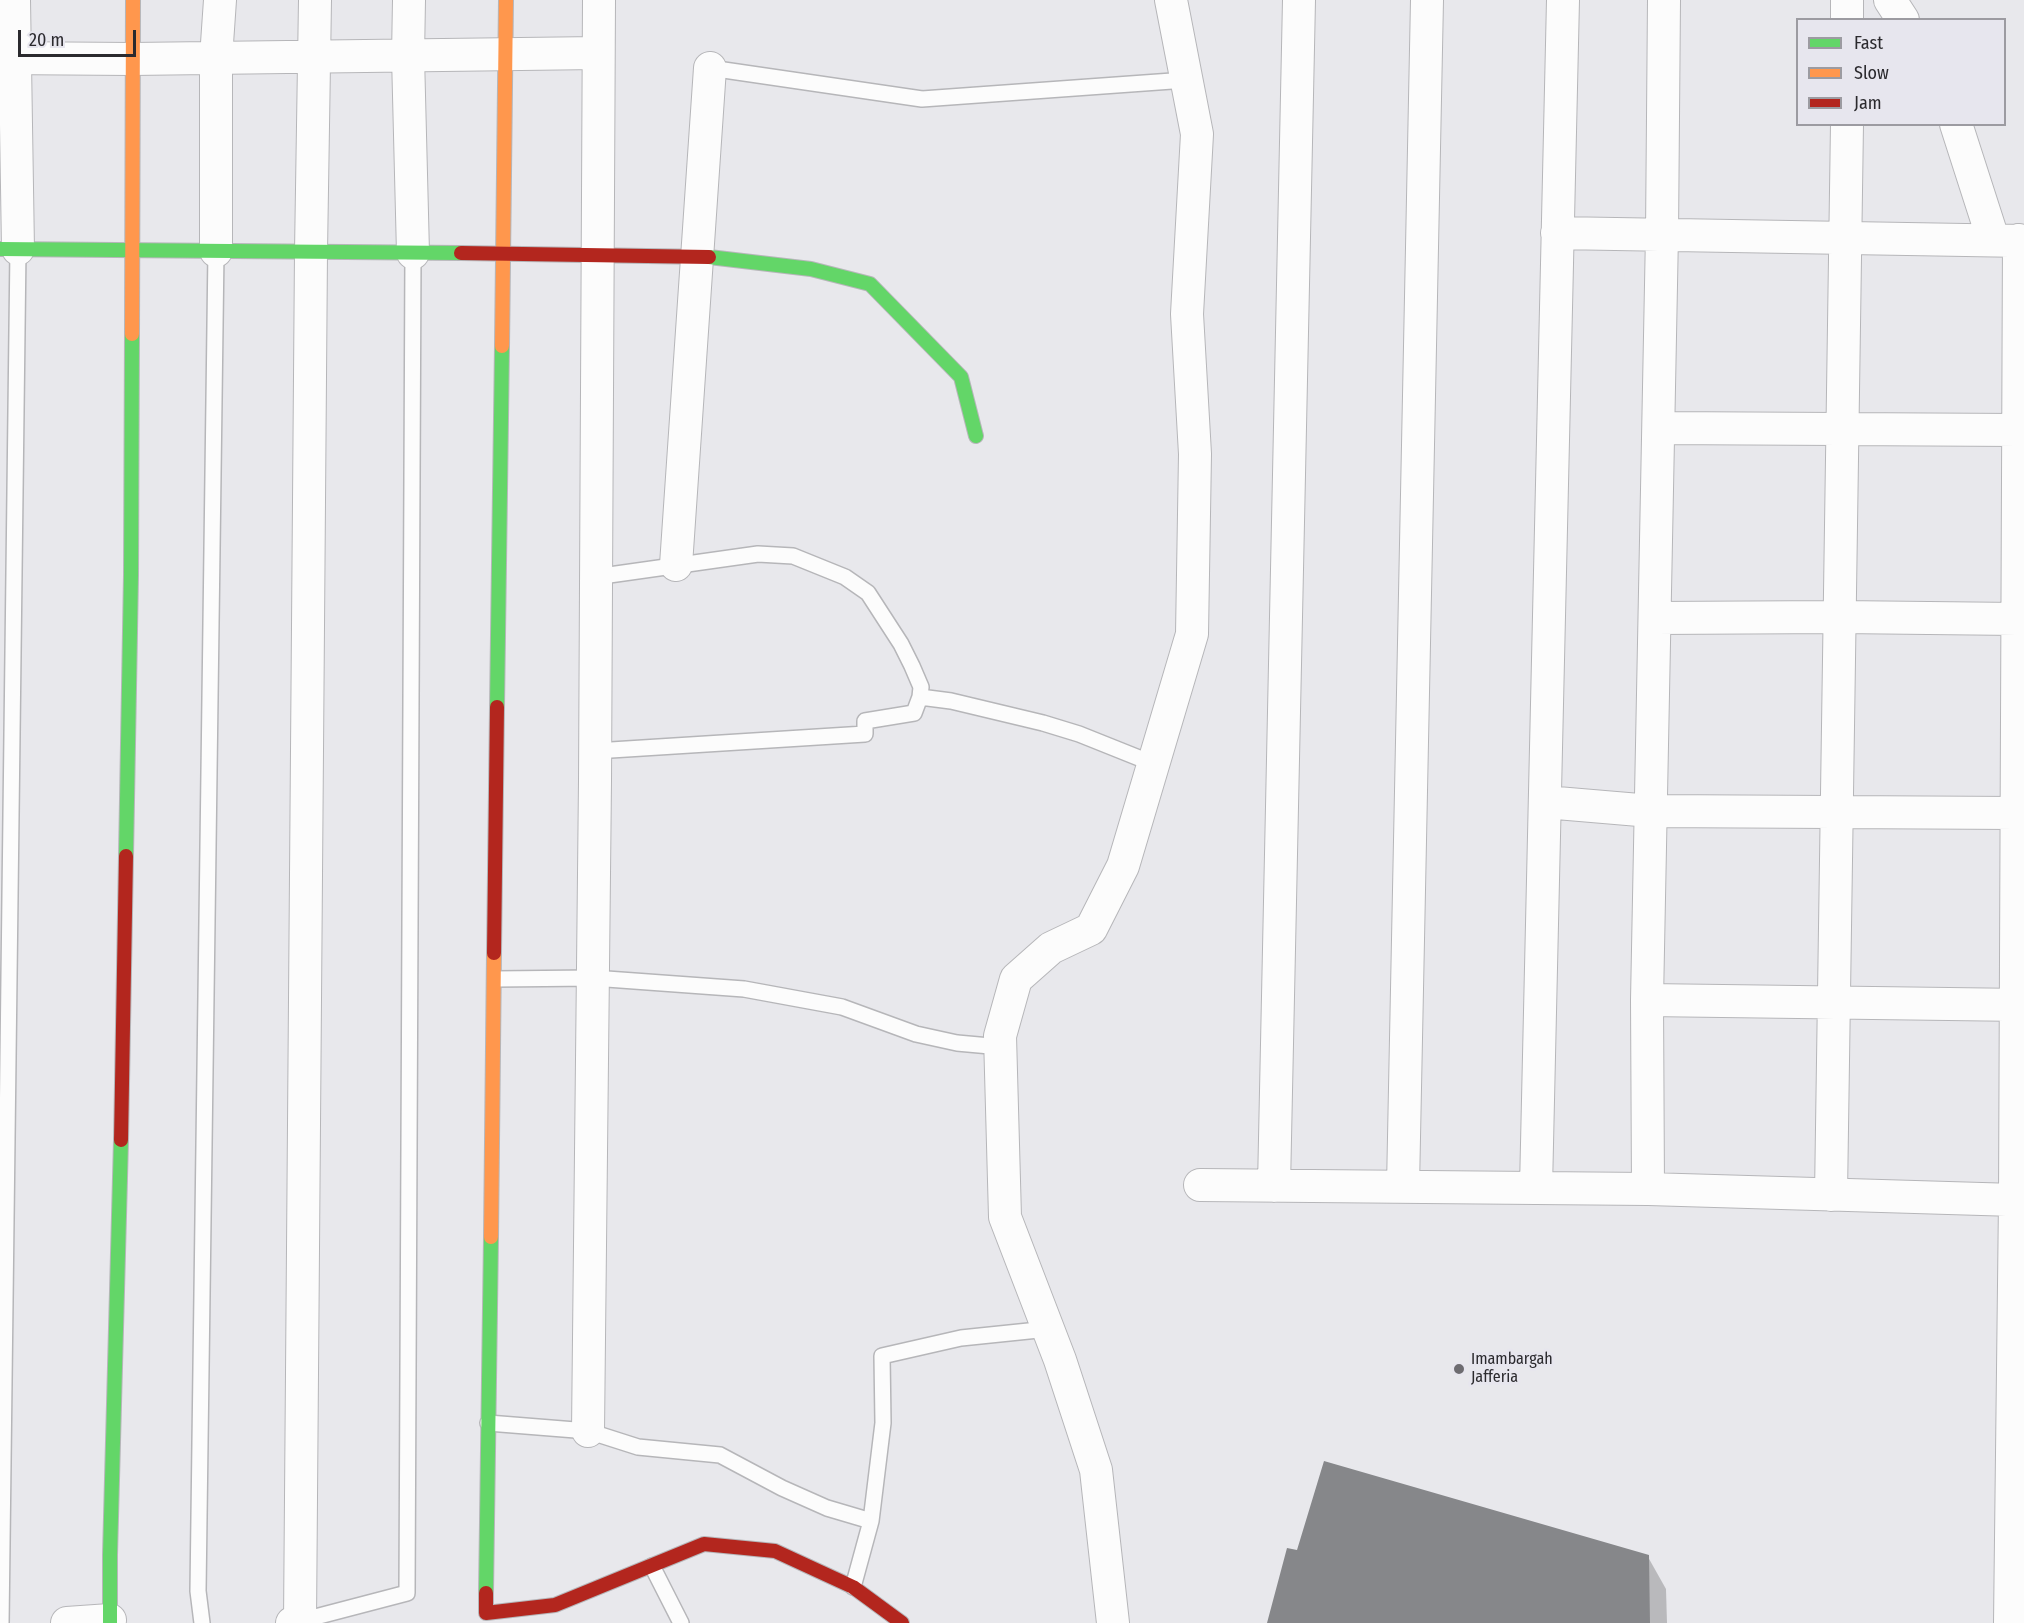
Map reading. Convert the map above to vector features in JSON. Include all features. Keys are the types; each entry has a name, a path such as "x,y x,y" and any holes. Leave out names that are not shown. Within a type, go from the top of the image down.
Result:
{"street":[{"path":"14,0 7,58 9,249 696,255 811,269 870,284 961,377 976,436"},
{"path":"67,1623 110,1622 131,575 133,0"},
{"path":"216,251 216,58 219,0"},
{"path":"296,1622 315,0"},
{"path":"409,0 408,56 413,253"},
{"path":"506,0 505,253 486,1613 555,1605 704,1544 775,1551 853,1587 902,1623"},
{"path":"588,1431 599,0"},
{"path":"1113,1623 1096,1470 1048,1329 1005,1217 1000,1036 1016,979 1051,948 1091,929 1123,866 1192,634 1195,454 1187,314 1197,135 1171,0"},
{"path":"1274,1186 1299,0"},
{"path":"1403,1187 1427,0"},
{"path":"1536,1188 1563,0"},
{"path":"1648,1189 1647,1000 1659,428 1664,0"},
{"path":"1847,0 1847,18"},
{"path":"1890,0 1902,18"},
{"path":"7,58 132,59 598,53"},
{"path":"676,565 710,68"},
{"path":"1831,1195 1847,126"},
{"path":"1957,126 2012,240 2018,430 2016,813 2020,1005 2015,1200 2010,1623"},
{"path":"1557,233 2012,240"},
{"path":"1659,428 2018,430"},
{"path":"1655,618 1840,617 2017,620"},
{"path":"1545,802 1651,811 2016,813"},
{"path":"1647,1000 2020,1005"},
{"path":"1200,1185 1648,1189 2015,1200"}],"lane":[{"path":"710,68 922,99 1186,80"},
{"path":"1,1623 9,249"},
{"path":"202,1623 198,1591 216,251"},
{"path":"296,1622 407,1593 413,253"},
{"path":"595,751 865,734 865,721 914,713 921,687 901,644 868,593 845,577 793,556 758,554 596,577"},
{"path":"920,697 951,701 1043,723 1079,734 1154,764"},
{"path":"495,979 593,978 744,989 842,1007 916,1034 957,1043 1001,1047"},
{"path":"853,1587 871,1521 883,1423 882,1356 961,1338 1048,1329"},
{"path":"488,1422 588,1431 638,1447 720,1455 782,1488 827,1508 871,1521"},
{"path":"652,1566 681,1623"},
{"path":"555,1605 560,1623"}],"building":[{"path":"1324,1461 1649,1555 1650,1623 1267,1623 1287,1548 1297,1550"}],"traffic: fast":[{"path":"0,249 461,253"},
{"path":"709,257 811,269 870,284 961,377 976,436"},
{"path":"126,856 132,334"},
{"path":"497,707 502,346"},
{"path":"110,1623 121,1140"},
{"path":"486,1593 491,1237"}],"traffic: slow":[{"path":"132,334 133,0"},
{"path":"502,346 506,0"},
{"path":"491,1237 494,953"}],"traffic: jam":[{"path":"461,253 709,257"},
{"path":"494,953 497,707"},
{"path":"121,1140 126,856"},
{"path":"486,1593 486,1613 555,1605 704,1544 775,1551 853,1587 902,1623"}],"place":[{"name":"Imambargah Jafferia","path":"1459,1369"}]}
